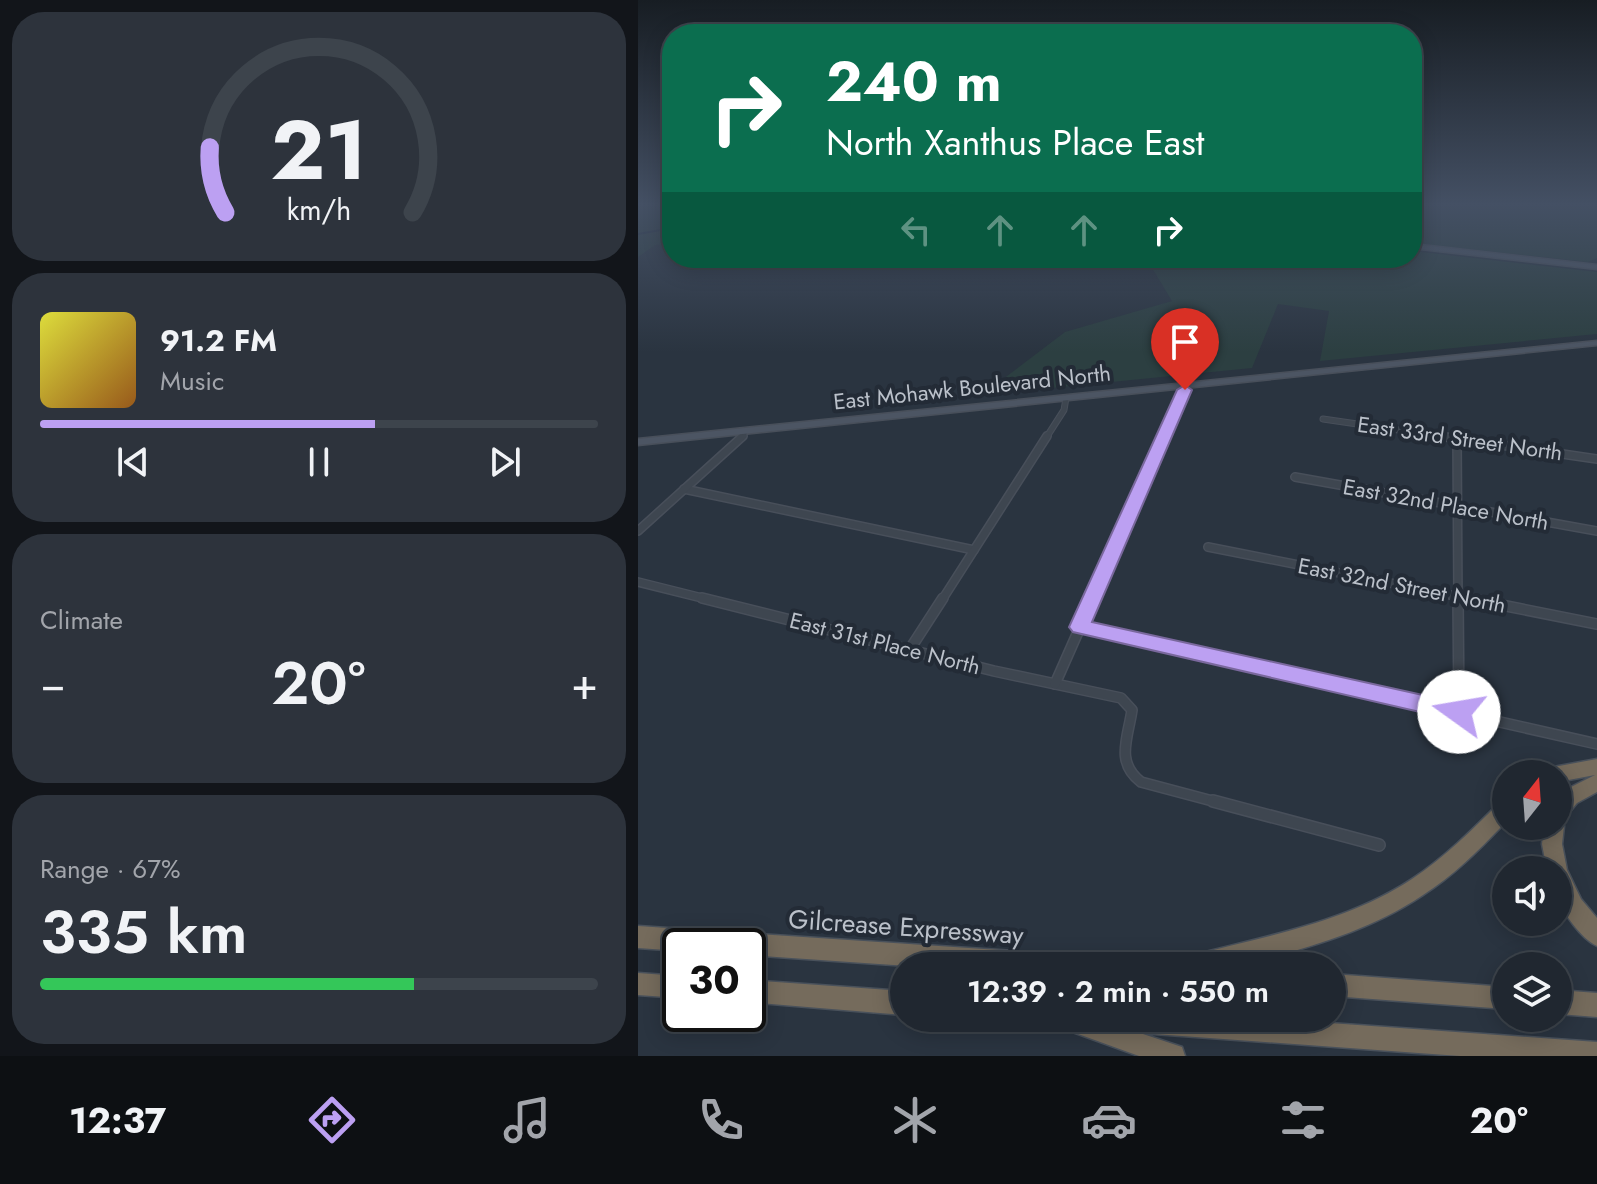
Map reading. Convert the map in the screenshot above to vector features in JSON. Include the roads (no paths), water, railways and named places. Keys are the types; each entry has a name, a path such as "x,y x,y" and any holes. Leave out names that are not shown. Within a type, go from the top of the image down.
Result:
{"highway":[{"path":"1572,771 1597,767"},
{"path":"1572,796 1597,783"},
{"path":"1245,952 1330,929 1390,903 1453,861 1492,823"},
{"path":"1572,902 1597,935"},
{"name":"Gilcrease Expressway","path":"638,937 890,954"},
{"path":"638,984 662,986"},
{"path":"1346,986 1492,997"},
{"path":"766,992 890,1002"},
{"path":"1572,1003 1597,1005"},
{"path":"1104,1032 1173,1056"},
{"path":"1292,1032 1597,1054"}],"street":[{"path":"1476,253 1597,267"},
{"name":"East Mohawk Boulevard North","path":"638,442 1597,343"},
{"path":"1055,684 1157,457 1185,392 1184,386"},
{"path":"910,649 1064,410 1066,398"},
{"name":"East 33rd Street North","path":"1323,419 1457,436 1597,459"},
{"path":"638,531 742,438 745,431"},
{"path":"1457,436 1459,712"},
{"name":"East 32nd Place North","path":"1295,477 1597,531"},
{"path":"684,489 974,550"},
{"name":"East 32nd Street North","path":"1208,547 1597,624"},
{"name":"East 31st Place North","path":"638,582 1121,698 1130,705 1132,717 1123,759 1133,776 1149,785 1379,845"},
{"path":"1080,627 1597,744"}]}
